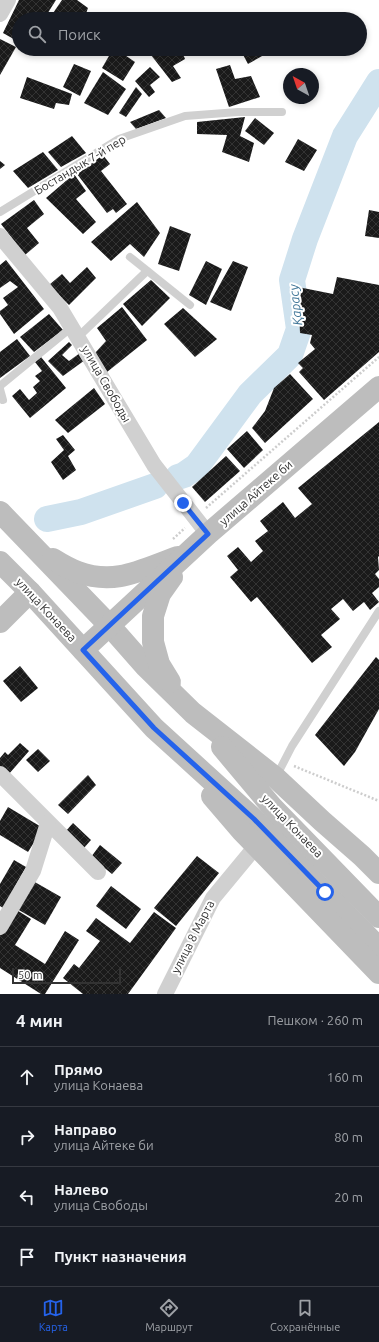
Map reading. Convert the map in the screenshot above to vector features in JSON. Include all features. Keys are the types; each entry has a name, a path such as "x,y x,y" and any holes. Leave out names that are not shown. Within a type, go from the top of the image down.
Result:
{"main road":[{"name":"улица Айтеке би","path":"83,650 188,553 202,526 379,387"},
{"name":"улица Конаева","path":"0,512 109,625 146,667 186,706 273,808 379,917"},
{"path":"35,548 78,572 100,577 119,577 142,571 188,553"},
{"path":"186,706 159,664 153,642 153,616 160,594 188,553"},
{"name":"улица Конаева","path":"0,562 30,592 154,728 254,819 379,948"},
{"path":"0,622 30,592"},
{"name":"улица Конаева","path":"186,706 280,770 322,821 379,873"},
{"path":"154,728 242,831 379,973"}],"street":[{"path":"0,14 8,0"},
{"name":"улица Свободы","path":"0,236 60,308 154,465 202,526"},
{"path":"0,774 98,872"},
{"path":"0,927 33,872 48,823"},
{"name":"улица 8 Марта","path":"165,994 213,898 256,846"}],"lane":[{"name":"Бостандык 7-й пер","path":"0,212 119,139 185,116 238,112 282,112"},
{"path":"130,257 190,305"},
{"path":"3,400 0,388 75,332 147,271"},
{"path":"280,770 292,746 379,611"}],"path":[{"path":"168,544 202,526 228,487 379,357"},
{"path":"280,770 379,802"}],"building":[{"path":"19,0 56,0 48,12 13,12"},
{"path":"62,0 77,0 88,8 87,12 54,12"},
{"path":"12,14 12,38 3,33"},
{"path":"0,39 12,45 12,54 0,75"},
{"path":"109,56 126,56 135,62 123,81 102,68"},
{"path":"152,56 184,56 185,59 173,66 181,78 172,82"},
{"path":"244,56 262,56 248,64"},
{"path":"74,64 91,71 80,96 63,87"},
{"path":"230,65 235,79 251,76 260,97 229,107 216,69"},
{"path":"150,67 160,77 150,85 155,92 149,97 135,81"},
{"path":"103,72 126,89 108,115 84,103"},
{"path":"27,77 72,94 69,105 56,103 54,109 20,98"},
{"path":"136,87 142,94 126,117 119,113"},
{"path":"159,110 166,118 136,129 130,122"},
{"path":"245,117 240,136 254,143 249,162 222,152 227,135 197,134 197,122"},
{"path":"255,118 274,133 264,145 245,131"},
{"path":"72,136 86,153 61,167 48,152"},
{"path":"298,139 317,150 304,171 285,162"},
{"path":"43,152 58,170 28,188 13,171"},
{"path":"103,155 110,164 101,171 127,204 116,213 113,209 107,213 77,174"},
{"path":"0,161 5,165 0,169"},
{"path":"74,174 86,191 76,199 96,222 83,234 46,198"},
{"path":"34,200 44,214 27,228 39,243 25,255 1,224"},
{"path":"137,202 160,233 144,257 130,244 111,261 91,242"},
{"path":"369,210 379,212 379,238 365,236"},
{"path":"170,226 191,234 179,271 158,264"},
{"path":"6,260 44,309 14,334 0,314 0,311 8,305 3,298 18,287 10,281 0,288 0,265"},
{"path":"206,261 222,269 206,305 189,295"},
{"path":"233,261 248,267 231,311 210,302"},
{"path":"87,267 96,278 69,305 49,285 62,274 70,283"},
{"path":"337,277 379,285 379,352 324,400 299,372 303,368 298,363 315,349 310,343 312,335 300,333 298,287 333,294"},
{"path":"151,280 170,298 142,326 123,304"},
{"path":"122,307 147,340 107,372 95,353 106,341 97,328"},
{"path":"183,308 217,339 195,357 164,324"},
{"path":"49,314 63,330 34,352 20,337"},
{"path":"17,339 30,356 0,378 0,352"},
{"path":"69,342 72,345 62,355 69,361 80,353 85,360 63,376 48,361"},
{"path":"41,357 66,388 30,418 12,396 20,389 29,400 37,393 33,387 40,381 35,376 42,371 35,362"},
{"path":"290,374 313,399 265,443 252,428 265,411 274,388"},
{"path":"94,388 105,404 68,433 55,420"},
{"path":"379,422 379,570 375,574 379,579 379,587 372,593 379,602 370,610 364,602 353,611 343,599 331,609 340,619 321,635 332,647 312,663 257,597 251,602 230,577 238,570 227,556 238,547 251,562 263,551 255,541 268,531 260,521 283,502 295,518 312,504 298,488"},
{"path":"247,431 263,450 244,468 227,449"},
{"path":"63,435 75,450 68,456 76,470 63,480 51,462 64,450 56,439"},
{"path":"226,456 240,471 205,502 192,487"},
{"path":"376,657 379,660 379,709 355,752 344,766 315,735"},
{"path":"20,666 38,688 21,702 3,681"},
{"path":"20,743 29,751 8,775 0,769 0,758 5,752 8,755"},
{"path":"38,749 50,761 38,772 26,760"},
{"path":"88,775 96,785 68,814 58,805"},
{"path":"8,807 43,828 28,852 0,835 0,821"},
{"path":"73,823 91,840 83,849 65,832"},
{"path":"100,845 122,863 112,874 91,857"},
{"path":"197,856 219,873 176,926 154,908"},
{"path":"14,860 26,867 3,908 0,906 0,884"},
{"path":"33,881 61,897 45,925 17,909"},
{"path":"111,886 141,909 126,929 96,906"},
{"path":"15,909 31,919 15,945 45,964 65,931 79,940 45,994 41,994 0,968 0,934"},
{"path":"154,912 176,928 128,994 83,994 63,978 74,964 79,968 100,941 86,931 96,918 130,943"}],"waterway":[{"name":"Қарасу","path":"178,477 184,475 197,466 250,394 290,355 299,329 292,280 305,239 345,136 379,82"},
{"name":"Қарасу","path":"47,519 81,512 155,486"}],"route":[{"path":"183,503 208,534 83,650 154,728 254,819 325,892"}]}
